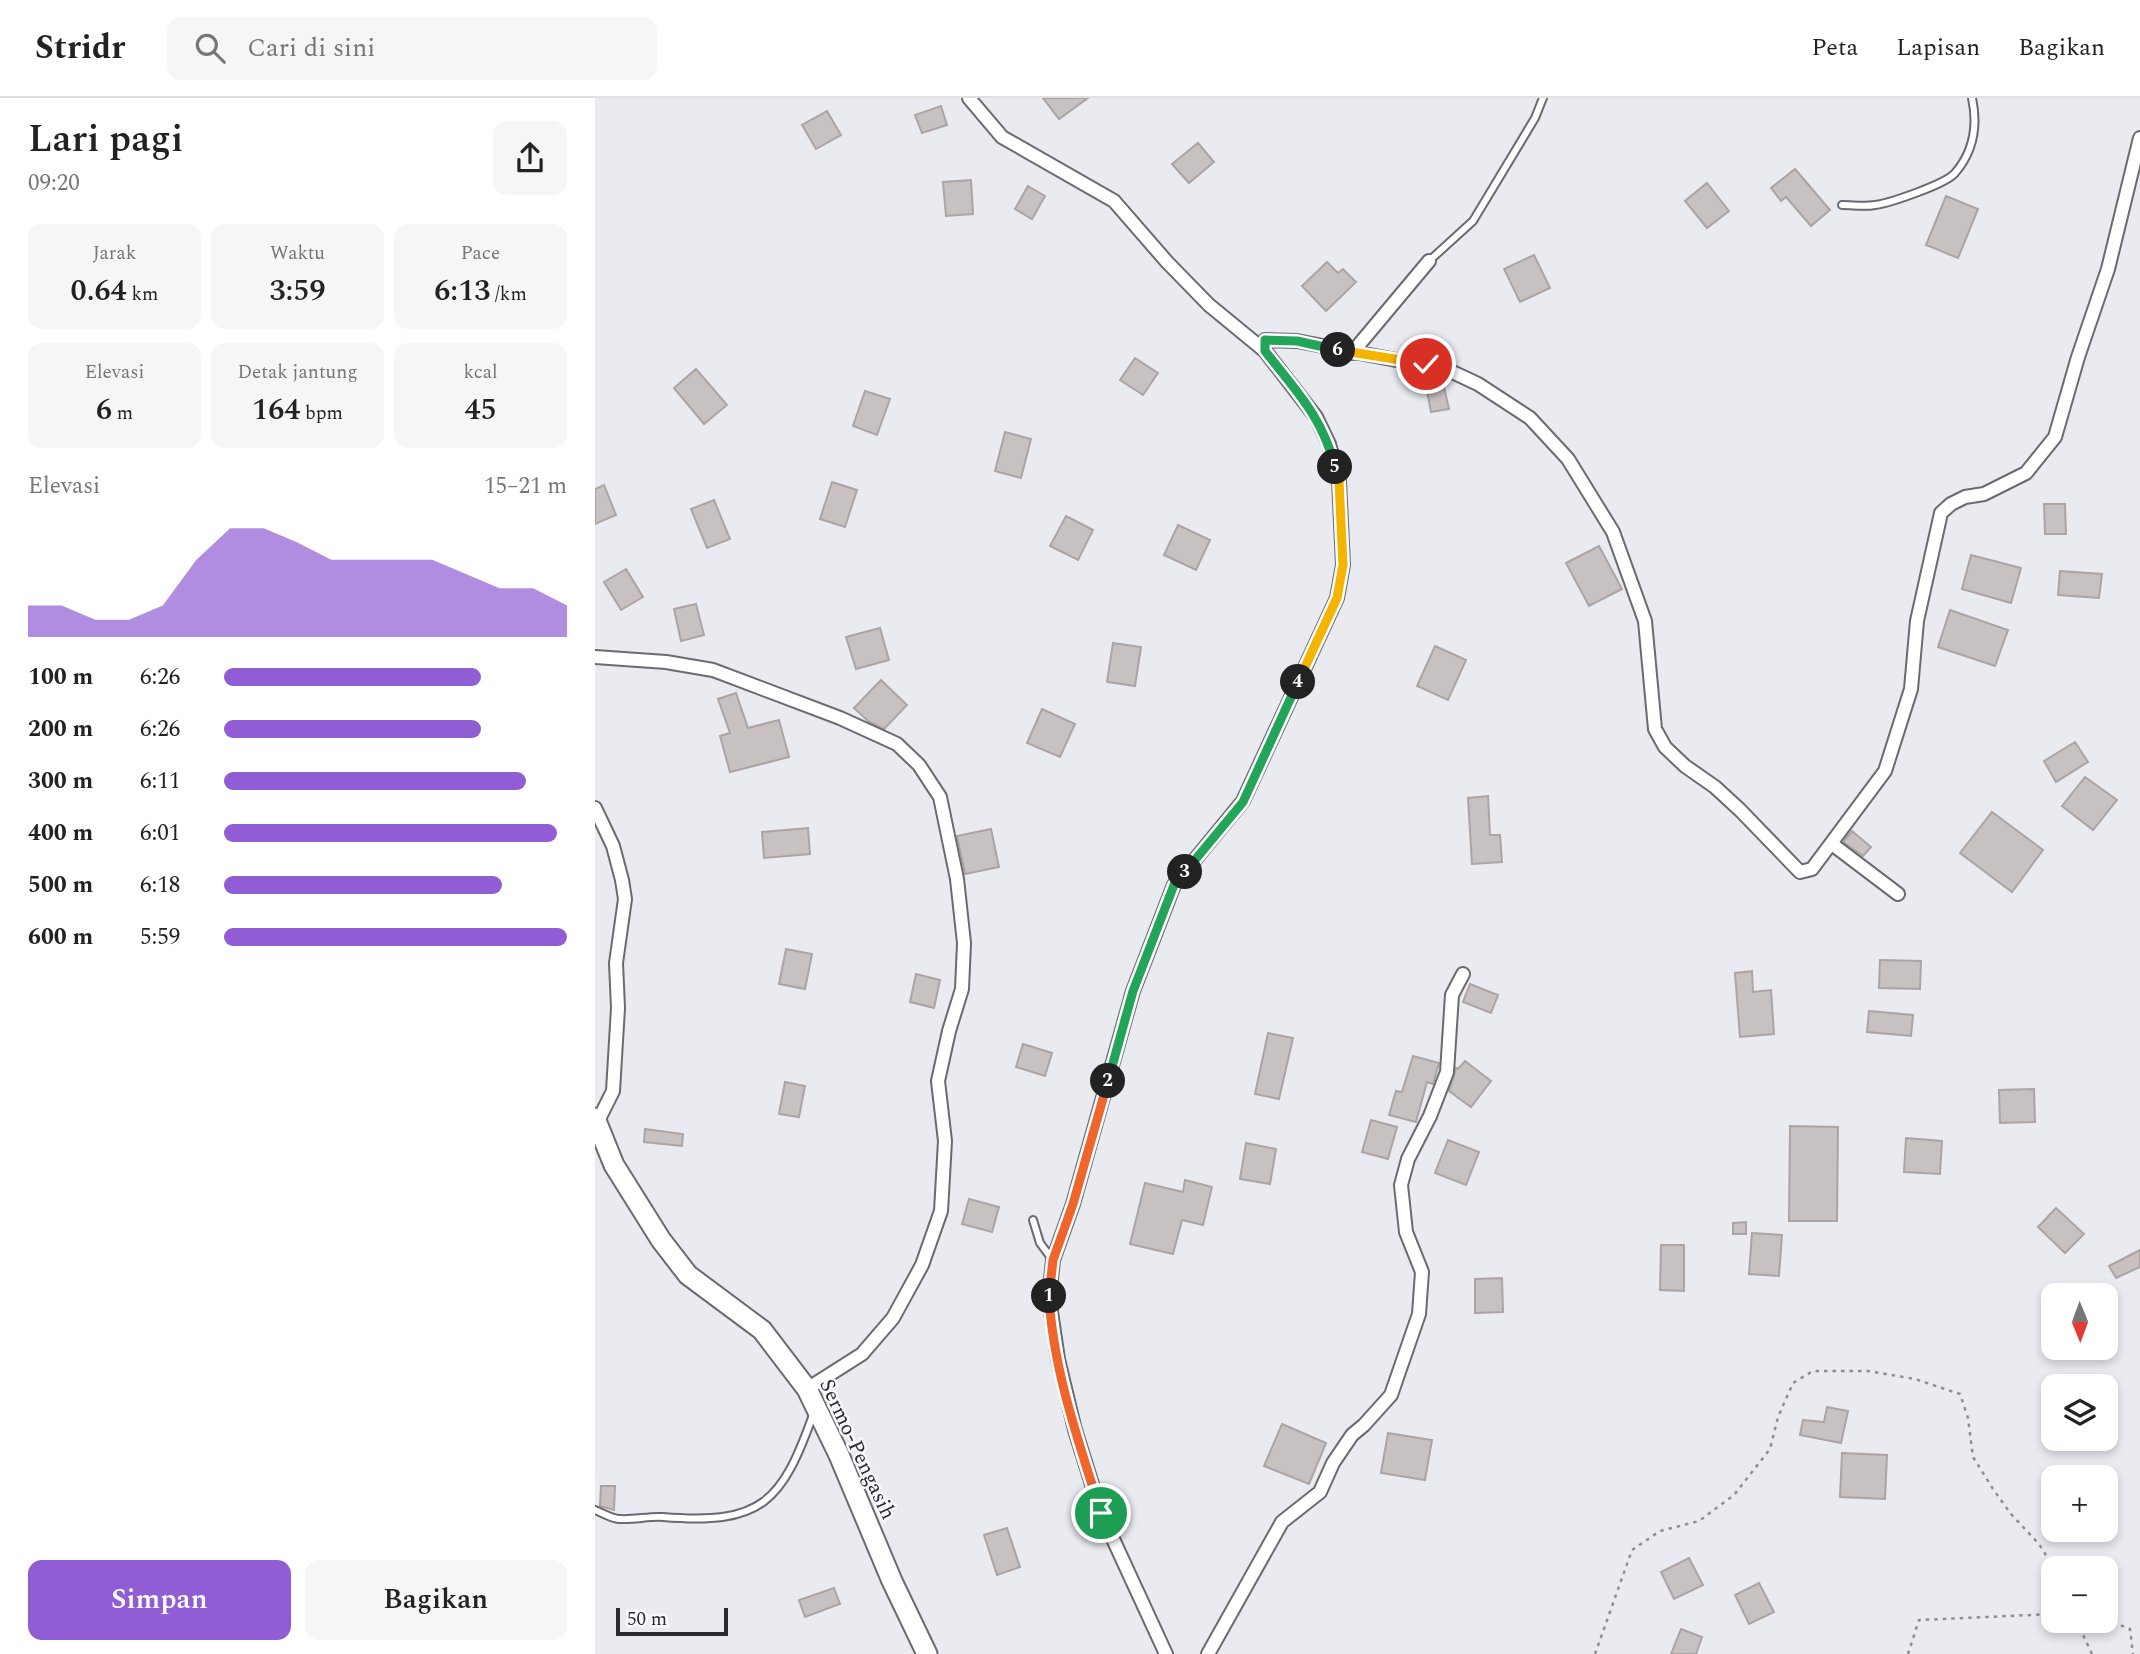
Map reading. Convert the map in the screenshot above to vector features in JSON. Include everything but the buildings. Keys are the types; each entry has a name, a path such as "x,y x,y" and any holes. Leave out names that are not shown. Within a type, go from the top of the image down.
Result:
{"main road":[{"name":"Sermo-Pengasih","path":"596,1121 614,1165 661,1240 688,1275 762,1330 812,1398 927,1654"}],"street":[{"path":"969,98 1002,137 1114,201 1209,305 1265,351 1316,417 1329,444 1339,481 1343,565 1337,598 1243,802 1174,885 1133,991 1073,1204 1053,1260 1049,1298 1058,1359 1075,1430 1101,1513 1166,1654"},
{"path":"1265,351 1265,340 1297,341 1352,353 1426,364 1448,370 1478,384 1530,418 1568,459 1613,532 1645,621 1655,729 1665,747 1685,766 1716,786 1800,872 1812,869 1885,771 1911,689 1917,621 1941,513 1958,500 1984,494 2026,473 2055,437 2078,357 2108,269 2140,138"},
{"path":"1352,353 1429,261"},
{"path":"595,657 666,662 713,670 840,718 897,744 919,765 940,797 957,879 964,943 962,989 938,1081 945,1141 941,1211 922,1265 893,1318 862,1354 812,1398"},
{"path":"595,808 613,846 625,899 616,963 618,1008 613,1091 596,1121"},
{"path":"1832,844 1898,894"},
{"path":"1208,1654 1282,1522 1320,1492 1333,1463 1352,1435 1364,1426 1391,1395 1419,1314 1422,1282 1422,1272 1406,1232 1401,1185 1408,1159 1430,1116 1447,1072 1452,995 1463,974"}],"lane":[{"path":"1429,261 1473,221 1535,118 1543,98"},
{"path":"1842,205 1874,206 1915,193 1953,176 1972,148 1976,114 1972,98"},
{"path":"1033,1220 1039,1243 1053,1260"},
{"path":"595,1510 618,1519 661,1517 703,1520 751,1510 767,1500 785,1480 806,1436 812,1398"}],"path":[{"path":"1595,1654 1632,1550 1660,1531 1699,1521 1734,1495 1770,1449 1778,1417 1793,1383 1813,1371 1868,1371 1915,1378 1960,1394 1968,1418 1973,1457 2011,1514 2046,1556"},
{"path":"1908,1654 1919,1619 2041,1614"},
{"path":"2118,1624 2130,1629 2133,1654"},
{"path":"2082,1633 2092,1654"}],"route":[{"path":"1101,1513 1075,1430 1058,1359 1049,1298 1053,1260 1073,1204 1133,991 1174,885 1243,802 1337,598 1343,565 1339,481 1329,444 1316,417 1265,351 1264,342 1297,341 1352,353 1426,364"}]}
